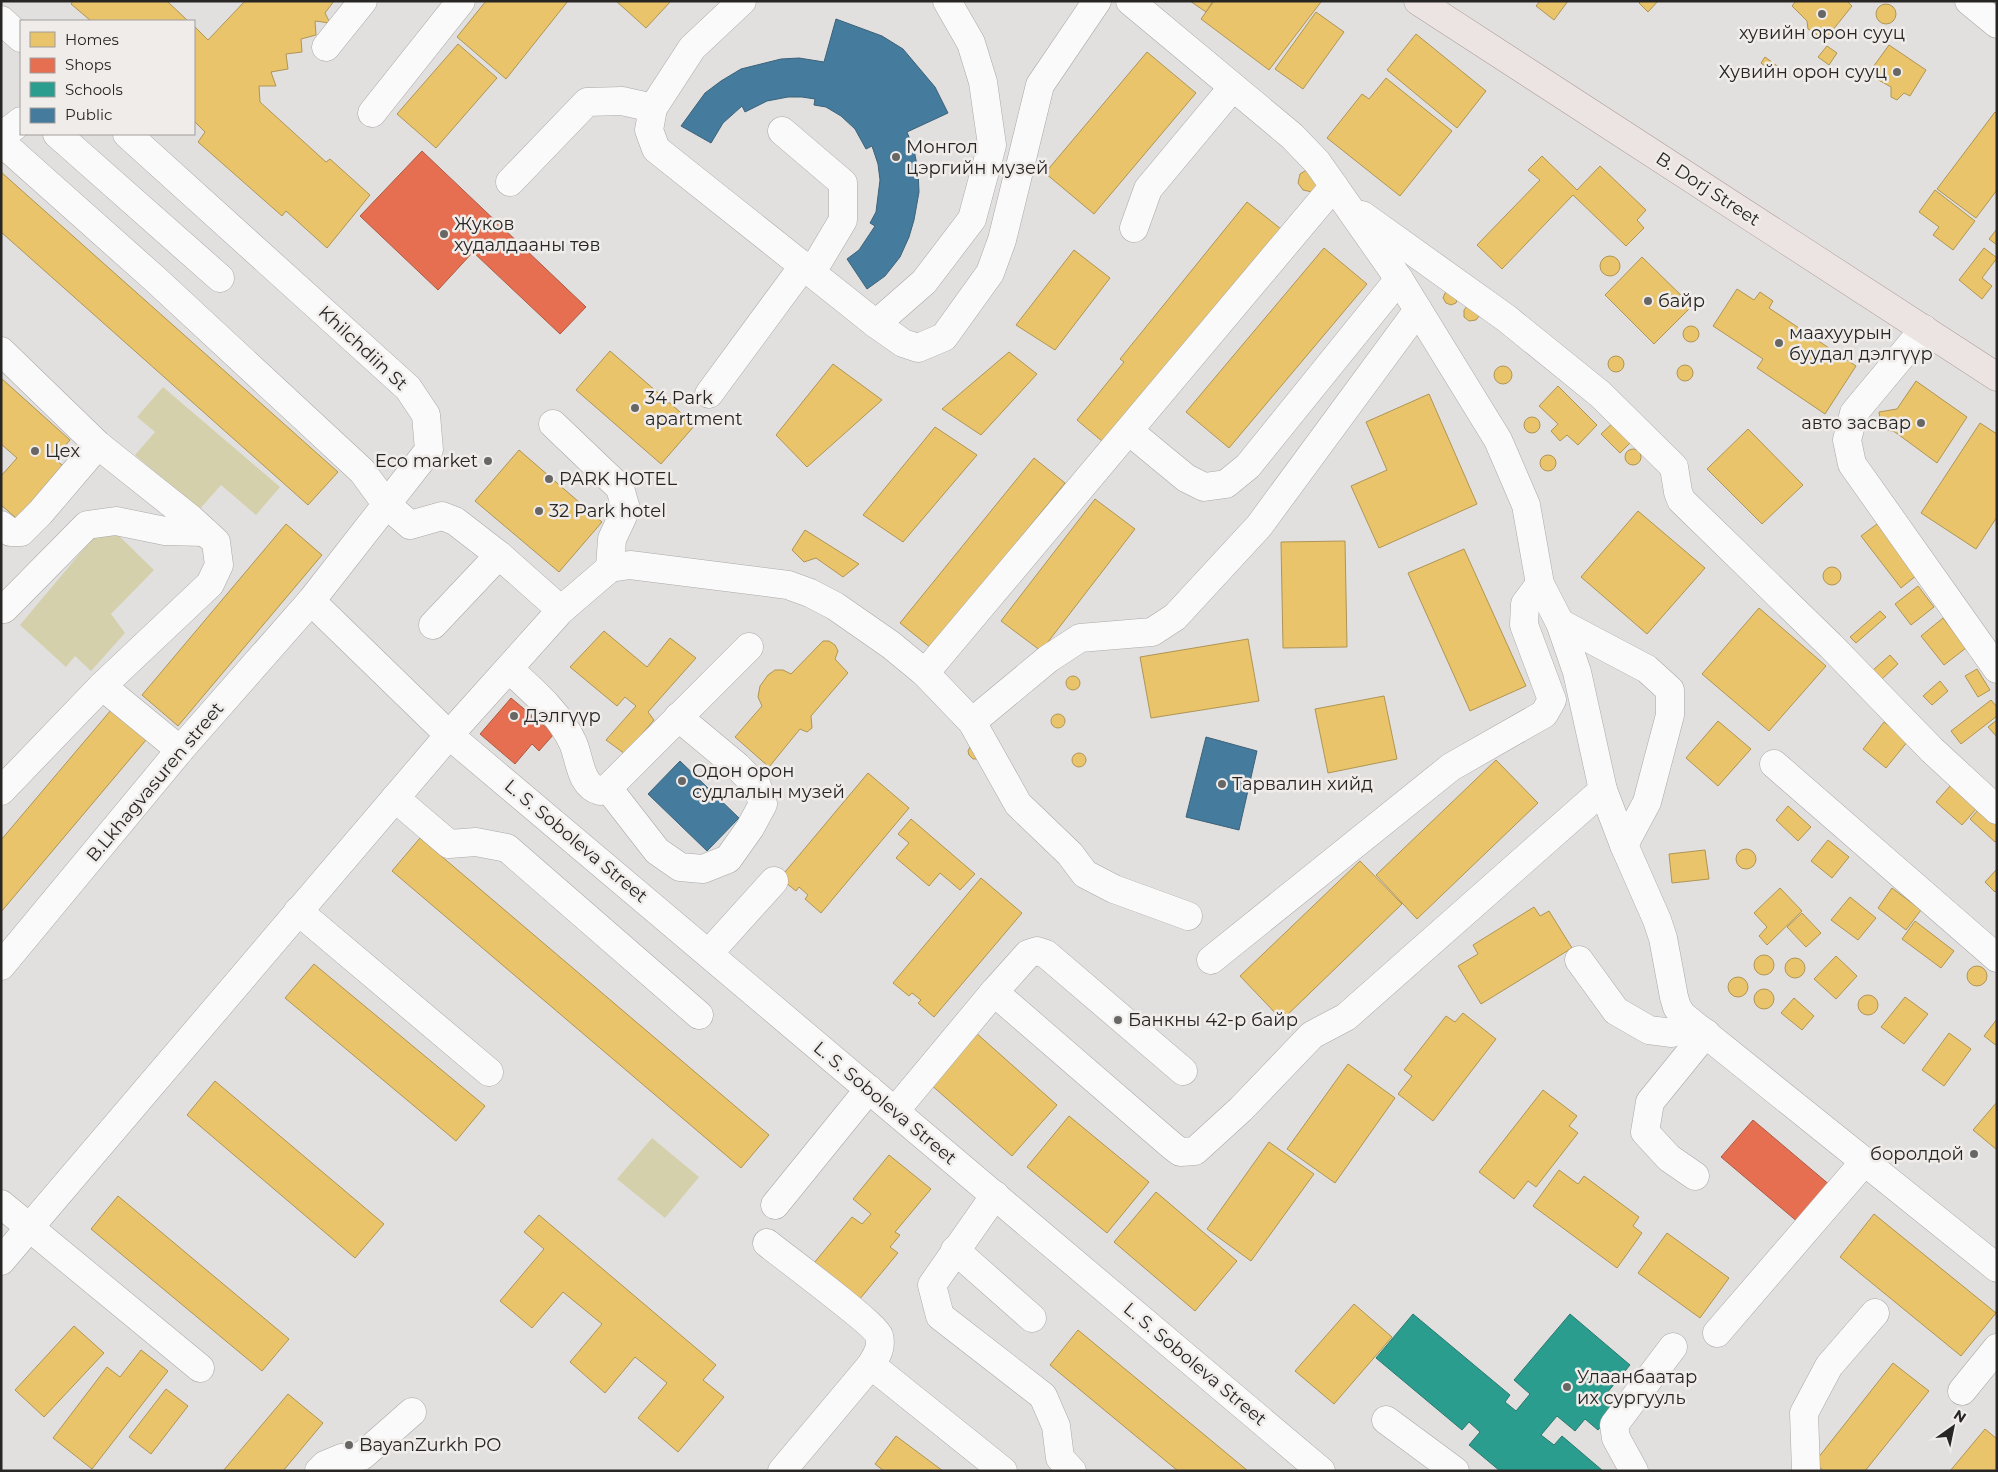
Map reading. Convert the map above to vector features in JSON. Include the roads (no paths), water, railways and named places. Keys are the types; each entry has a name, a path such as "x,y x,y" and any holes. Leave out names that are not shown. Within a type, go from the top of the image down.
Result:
{"main road":[{"name":"B. Dorj Street","path":"1418,1 1997,377"}],"street":[{"path":"326,48 363,1"},
{"path":"372,112 461,1"},
{"path":"742,1 692,48 653,108 649,130 656,149 876,324 903,343 918,348 944,337 990,273 1002,240 1040,85 1097,1"},
{"path":"876,324 924,282 972,219 992,145 983,82 971,44 947,1"},
{"path":"1130,1 1292,136 1318,162 1399,279 1498,440 1526,505 1540,584 1560,623 1577,672 1603,790 1624,845 1651,903 1663,938 1677,1008 1698,1028 1997,1268"},
{"path":"1969,1 1997,24"},
{"path":"1,20 20,37"},
{"path":"1134,228 1148,189 1233,87"},
{"path":"510,182 586,102 622,101 653,108"},
{"path":"1,137 20,122"},
{"path":"709,394 808,269 843,220 843,183 782,131"},
{"path":"58,135 220,278"},
{"name":"Khilchdiin St","path":"128,135 408,388 426,414 429,450 311,601"},
{"path":"1,142 155,279 362,471 387,505 410,525 442,516 455,521 499,555 561,610"},
{"path":"925,672 1129,431 1341,195"},
{"path":"1341,195 1506,318 1600,394 1671,463 1674,467 1678,492 1682,500 1831,646 1932,750 1997,810"},
{"path":"1129,431 1186,478 1204,487 1226,484 1248,466 1399,279"},
{"path":"972,722 1048,658 1080,638 1152,632 1175,617 1259,526 1418,310"},
{"path":"1924,329 1854,413 1847,440 1852,464 1997,669"},
{"path":"1,351 98,445 216,542 220,565 210,584 102,686 1,790"},
{"path":"553,424 620,488 626,509 612,539 610,568"},
{"path":"1,525 10,532 21,532 40,513 98,445"},
{"path":"4,609 87,525 116,521 165,531 205,532"},
{"path":"433,625 499,555"},
{"path":"1,1261 449,735 561,610 610,568 630,564 788,586 810,593 835,606 891,645 925,672 972,722 1018,804 1070,854 1085,874 1114,889 1188,916"},
{"path":"1211,960 1451,767 1544,714 1552,700 1524,625 1525,604 1540,584"},
{"name":"L. S. Soboleva Street","path":"311,601 449,735 1321,1471"},
{"name":"B.Lkhagvasuren street","path":"1,966 180,750 311,601"},
{"path":"1560,623 1647,669 1670,690 1670,715 1647,802 1624,845"},
{"path":"509,669 554,714 572,742 585,780 590,787 600,791 608,788 749,646"},
{"path":"102,686 180,750"},
{"path":"608,788 658,851 680,867 703,869 728,859 750,828 763,804 757,786 737,766 678,717"},
{"path":"1774,764 1997,958"},
{"path":"994,992 1170,1145 1180,1152 1194,1151 1241,1110 1312,1035 1346,1017 1603,790"},
{"path":"395,798 449,844 476,842 506,848 699,1015"},
{"path":"709,954 774,882"},
{"path":"298,911 489,1072"},
{"path":"895,1111 994,992 1028,954 1037,951 1046,954 1183,1071"},
{"path":"1579,960 1616,1011 1649,1030 1672,1033 1698,1028"},
{"path":"1695,1176 1669,1158 1645,1132 1650,1102 1698,1028"},
{"path":"775,1205 869,1089"},
{"path":"1717,1333 1865,1161"},
{"path":"995,1195 932,1285 940,1316 1044,1396 1056,1426 1060,1458 1072,1471"},
{"path":"1,1204 200,1368"},
{"path":"767,1243 863,1320 878,1334 881,1347 871,1364 782,1471"},
{"path":"955,1250 1032,1318"},
{"path":"1806,1471 1804,1413 1829,1366 1875,1313"},
{"path":"1634,1471 1616,1438 1614,1425 1673,1347"},
{"path":"1962,1391 1997,1348"},
{"path":"871,1364 1003,1471"},
{"path":"319,1471 325,1465 342,1458 362,1456 412,1412"},
{"path":"1386,1420 1455,1471"}],"place":[{"name":"хувийн орон сууц","path":"1822,14"},
{"name":"Хувийн орон сууц","path":"1897,72"},
{"name":"Монгол цэргийн музей","path":"896,157"},
{"name":"Жуков худалдааны төв","path":"444,234"},
{"name":"байр","path":"1648,301"},
{"name":"маахуурын буудал дэлгүүр","path":"1779,343"},
{"name":"34 Park apartment","path":"635,408"},
{"name":"авто засвар","path":"1921,423"},
{"name":"Цех","path":"35,451"},
{"name":"Eco market","path":"488,461"},
{"name":"PARK HOTEL","path":"549,479"},
{"name":"32 Park hotel","path":"539,511"},
{"name":"Дэлгүүр","path":"514,716"},
{"name":"Одон орон судлалын музей","path":"682,781"},
{"name":"Тарвалин хийд","path":"1222,784"},
{"name":"Банкны 42-р байр","path":"1118,1020"},
{"name":"боролдой","path":"1974,1154"},
{"name":"Улаанбаатар их сургууль","path":"1567,1387"},
{"name":"BayanZurkh PO","path":"349,1445"}]}
